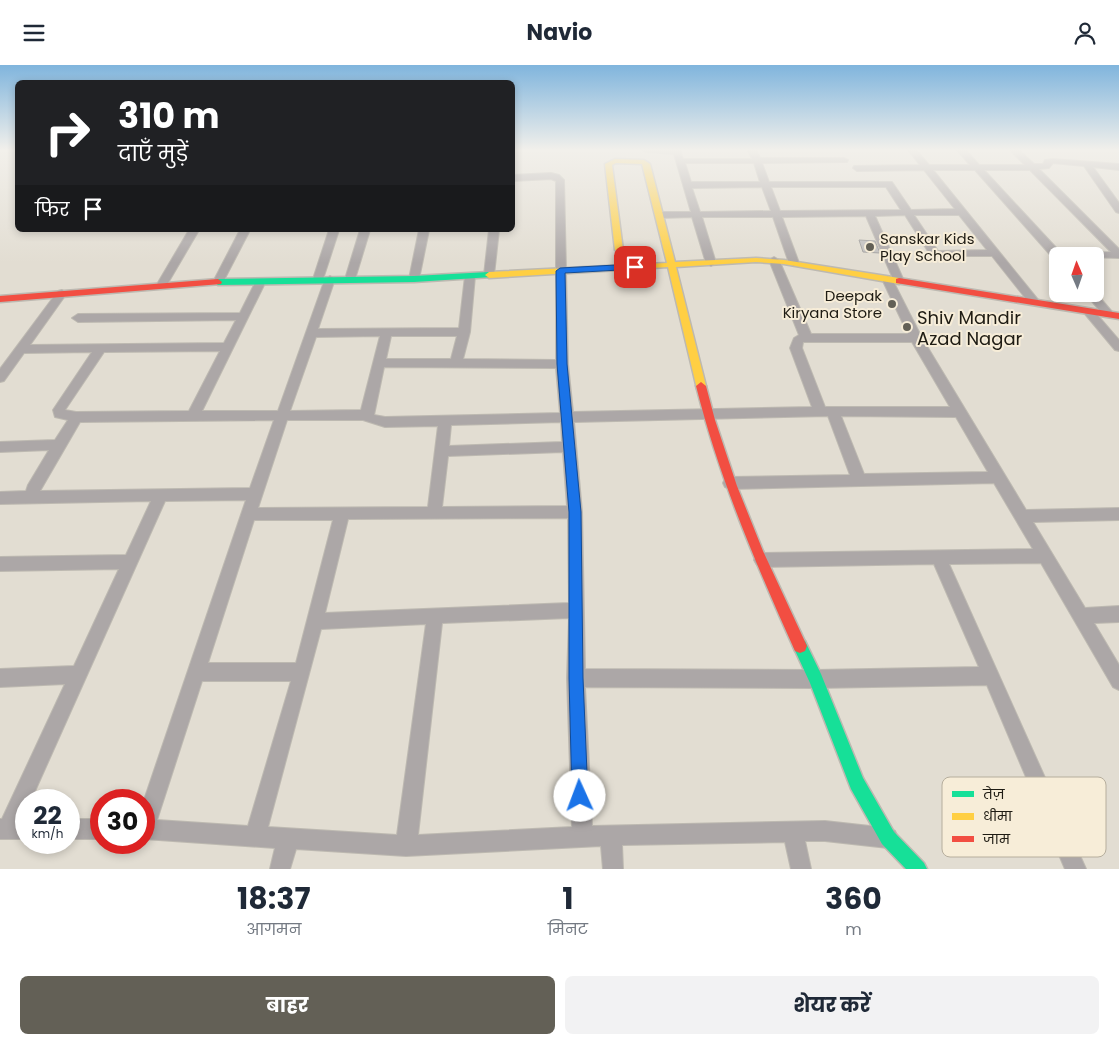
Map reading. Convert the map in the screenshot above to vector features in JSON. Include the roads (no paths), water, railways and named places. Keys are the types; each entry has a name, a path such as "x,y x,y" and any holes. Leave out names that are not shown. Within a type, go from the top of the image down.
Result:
{"street":[{"path":"559,188 562,364 575,512 576,678 582,836"},
{"path":"611,188 620,250"},
{"path":"653,188 673,265 707,413 730,483 762,560 816,679 857,783 888,838 918,869"},
{"path":"688,188 711,263"},
{"path":"767,188 794,263"},
{"path":"891,188 936,254 994,253"},
{"path":"942,188 1035,303"},
{"path":"995,188 1050,247"},
{"path":"1052,188 1119,255 1104,255"},
{"path":"1103,188 1119,210"},
{"path":"868,212 916,338 1119,681"},
{"path":"660,215 695,213 962,212"},
{"path":"161,286 193,232"},
{"path":"218,283 244,232"},
{"path":"155,796 255,494 311,333 334,232"},
{"path":"350,279 364,232"},
{"path":"414,279 424,232"},
{"path":"489,275 494,232"},
{"path":"774,260 806,337"},
{"path":"0,300 62,293 218,283 324,279 414,279 774,260 1114,316"},
{"path":"456,363 464,331 470,276"},
{"path":"193,417 261,281"},
{"path":"0,378 62,293"},
{"path":"1100,303 1114,316"},
{"path":"1089,312 1119,347"},
{"path":"78,318 244,315"},
{"path":"366,415 387,331"},
{"path":"311,333 464,331"},
{"path":"859,480 796,348 798,341 806,337 916,338"},
{"path":"22,349 229,347"},
{"path":"100,349 59,410 60,414 76,417 366,415 374,421 385,422 567,419 707,413 826,411 960,412"},
{"path":"380,363 562,364"},
{"path":"34,497 32,489 76,417"},
{"path":"434,514 445,421"},
{"path":"0,447 59,445"},
{"path":"441,451 570,447"},
{"path":"730,483 998,477"},
{"path":"0,498 255,494"},
{"path":"11,829 78,675 161,495"},
{"path":"249,514 575,512"},
{"path":"255,837 302,671 342,514"},
{"path":"1022,516 1119,514"},
{"path":"762,560 1045,555"},
{"path":"938,557 1036,777"},
{"path":"0,564 130,563"},
{"path":"315,621 577,610"},
{"path":"1081,616 1119,614"},
{"path":"406,846 435,615"},
{"path":"197,672 302,671"},
{"path":"0,678 78,675"},
{"path":"576,678 816,679 992,676"},
{"path":"155,830 406,846 582,836 793,831 825,831 888,838"},
{"path":"793,831 801,869"},
{"path":"611,835 613,869"},
{"path":"280,869 288,839"},
{"path":"1071,857 1076,869"}],"place":[{"name":"Sanskar Kids Play School","path":"870,247"},
{"name":"Deepak Kiryana Store","path":"892,304"},
{"name":"Shiv Mandir Azad Nagar","path":"907,327"}]}
